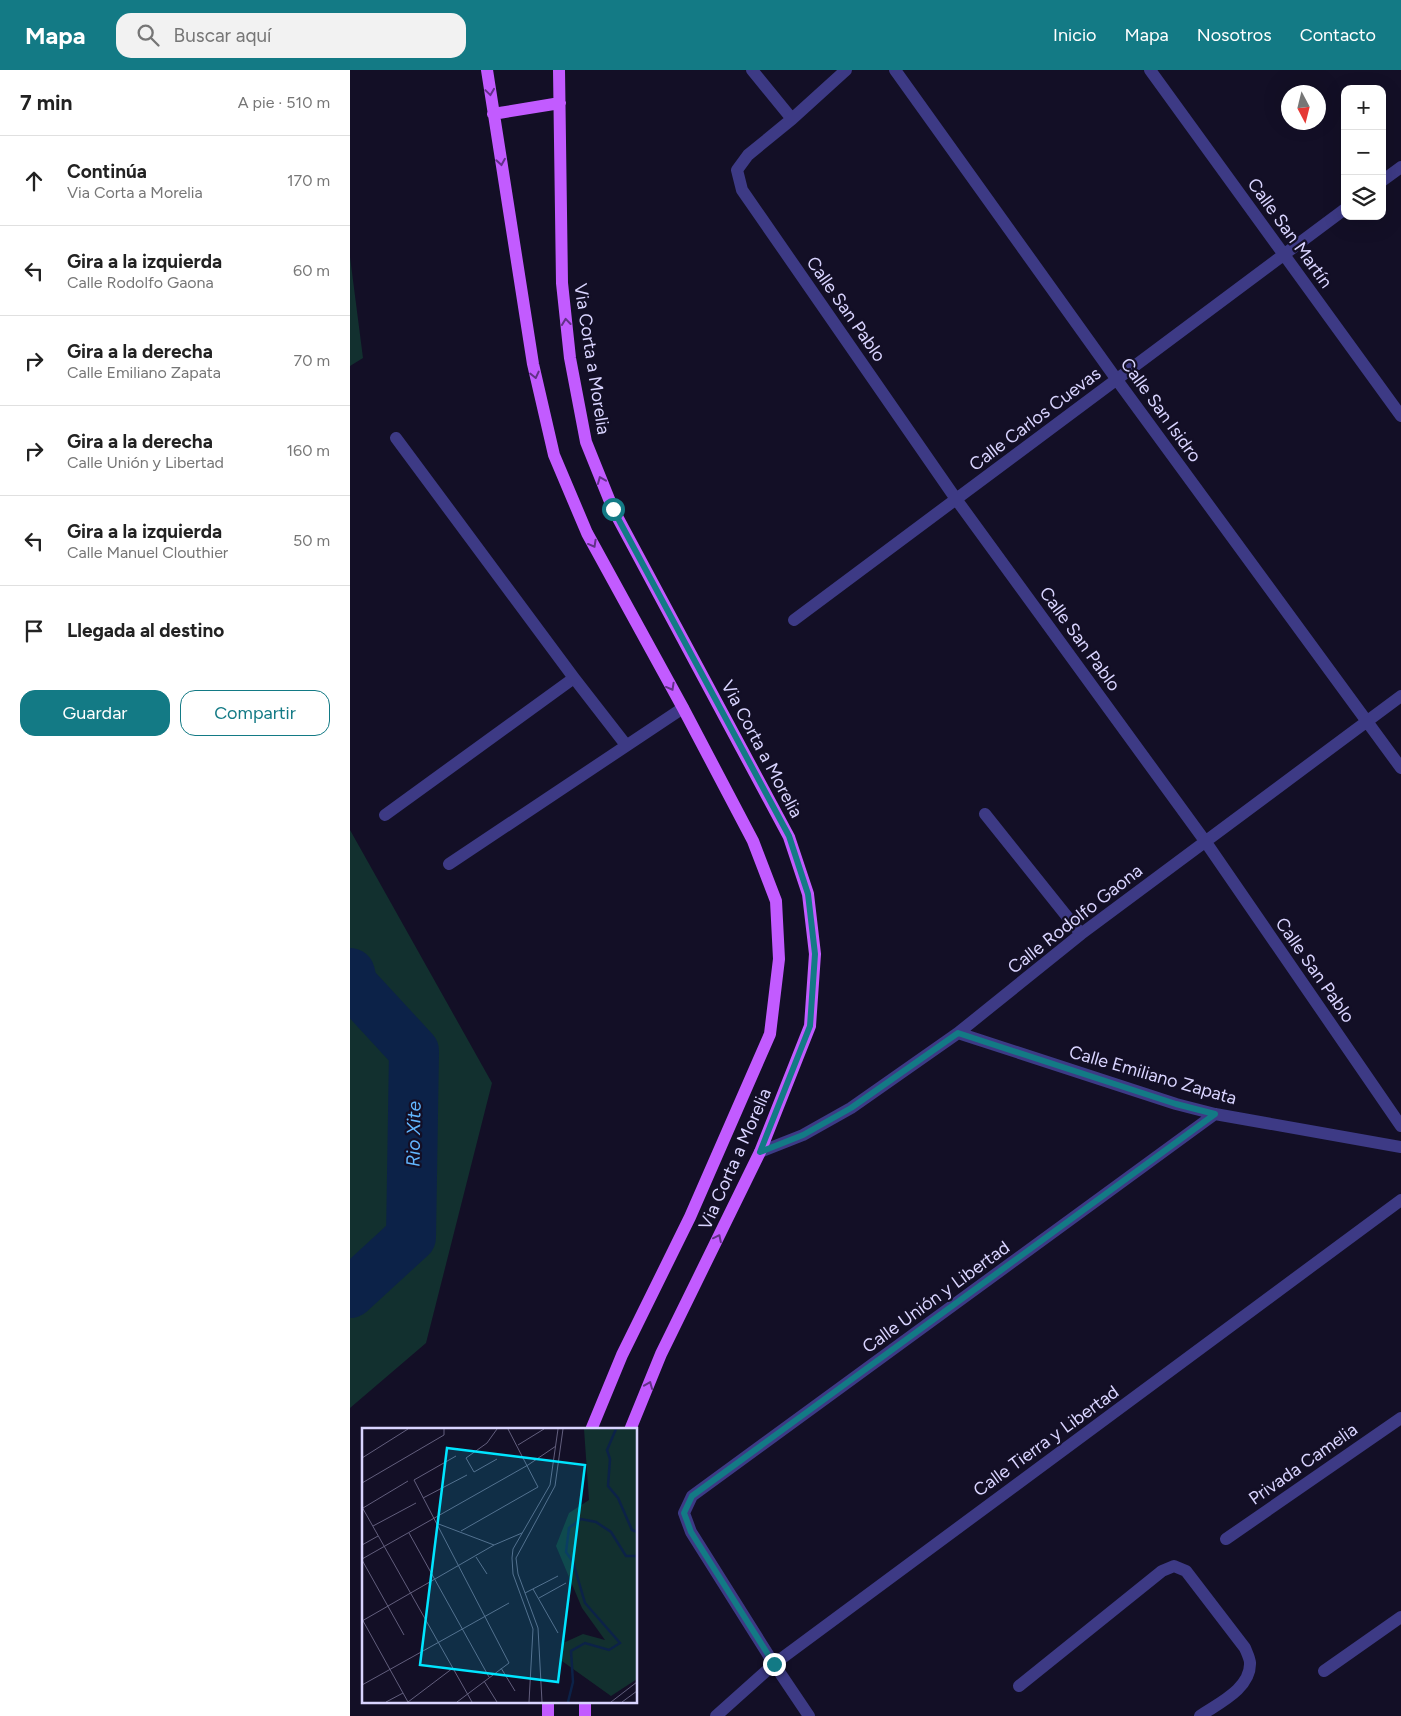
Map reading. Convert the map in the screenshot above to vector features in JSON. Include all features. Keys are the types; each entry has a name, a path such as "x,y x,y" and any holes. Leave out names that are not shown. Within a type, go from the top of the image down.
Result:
{"main road":[{"name":"Via Corta a Morelia","path":"487,70 533,364 554,455 587,533 753,841 776,902 780,959 770,1034 690,1217 622,1355 592,1428"},
{"name":"Via Corta a Morelia","path":"559,70 562,282 570,358 586,442 613,509 789,836 808,894 815,954 810,1026 760,1152 661,1354 631,1428"},
{"path":"494,114 560,103"}],"street":[{"path":"752,70 792,119 846,70"},
{"name":"Calle San Isidro","path":"895,70 1117,380 1401,768"},
{"name":"Calle San Martín","path":"1155,72 1401,416"},
{"name":"Calle San Pablo","path":"792,119 748,155 737,170 742,190 956,499 1205,842 1401,1126"},
{"path":"1386,178 1401,167"},
{"name":"Calle Carlos Cuevas","path":"794,620 1341,212"},
{"path":"396,438 626,745"},
{"path":"385,815 574,678"},
{"name":"Calle Rodolfo Gaona","path":"760,1152 803,1135 851,1108 958,1033 1081,934 1401,696"},
{"path":"449,864 683,708"},
{"path":"985,814 1081,934"},
{"name":"Calle Emiliano Zapata","path":"958,1033 1176,1104 1215,1114 1401,1147"},
{"name":"Calle Unión y Libertad","path":"774,1664 691,1532 684,1513 692,1496 1215,1114"},
{"name":"Calle Tierra y Libertad","path":"716,1716 774,1664 1401,1200"},
{"name":"Privada Camelia","path":"1226,1539 1401,1418"},
{"path":"1019,1686 1162,1572 1174,1566 1186,1571 1245,1648 1251,1662 1248,1677 1239,1689 1200,1716"},
{"path":"1324,1671 1401,1618"},
{"path":"774,1664 809,1716"}],"green space":[{"path":"350,257 363,358 350,366"},
{"path":"350,830 492,1083 426,1343 350,1408"}],"waterway":[{"name":"Rio Xite","path":"350,973 353,985 414,1051 411,1237 350,1293"}],"route":[{"path":"613,509 789,836 808,894 815,954 810,1026 760,1152 803,1135 851,1108 958,1033 1176,1104 1215,1114 692,1496 684,1513 691,1532 774,1664"}]}
